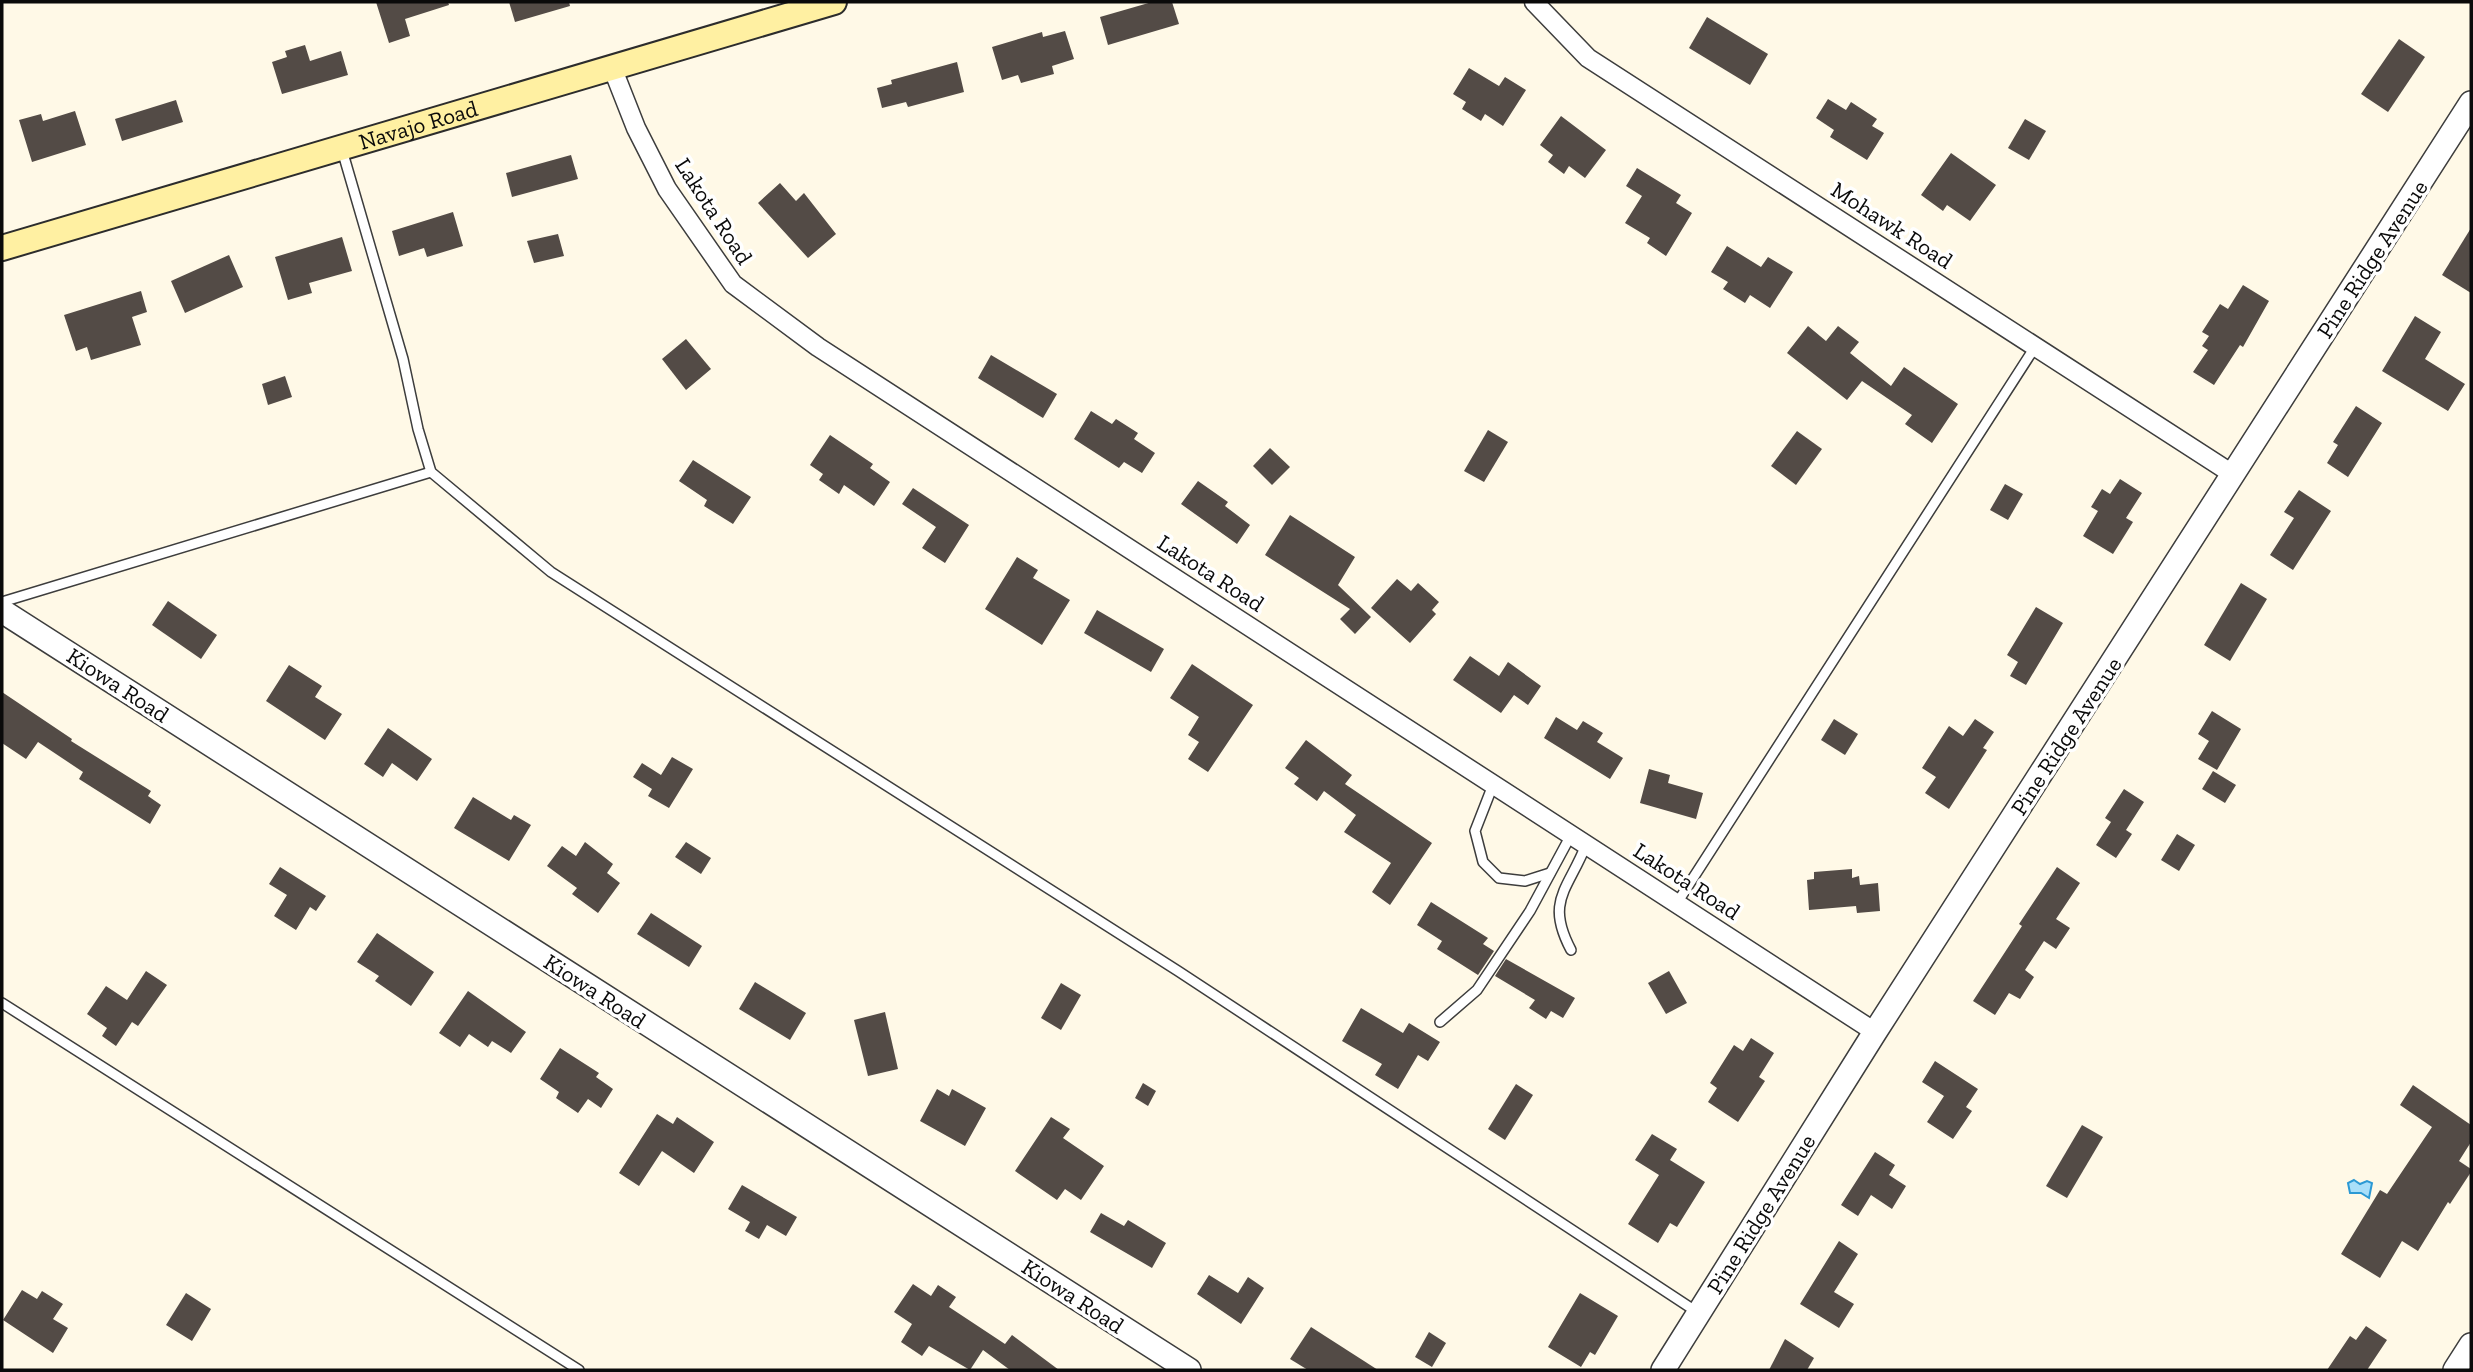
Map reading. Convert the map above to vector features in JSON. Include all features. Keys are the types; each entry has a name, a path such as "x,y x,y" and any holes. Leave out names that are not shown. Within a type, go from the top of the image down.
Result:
{"main road":[{"name":"Navajo Road","path":"2,248 834,2"}],"street":[{"name":"Mohawk Road","path":"1534,2 1588,58 2234,475"},
{"name":"Lakota Road","path":"612,67 636,128 667,189 733,284 818,347 1875,1032"},
{"name":"Pine Ridge Avenue","path":"1663,1370 1875,1032 2471,103"},
{"name":"Kiowa Road","path":"2,611 1189,1370"},
{"path":"2455,1370 2471,1345"}],"lane":[{"path":"341,148 403,359 431,472 551,572 1178,971 1699,1313"},
{"path":"1677,904 2035,347"},
{"path":"2,602 431,472"},
{"path":"1493,785 1475,831 1483,862 1499,878 1525,881 1550,873"},
{"path":"1440,1022 1478,990 1530,911 1550,873 1578,840"},
{"path":"1571,950 1560,929 1557,912 1559,895 1578,840"},
{"path":"2,1003 579,1370"}],"water":[{"path":"2354,1180 2360,1184 2367,1181 2372,1183 2369,1198 2361,1193 2350,1193 2348,1183"}],"building":[{"path":"376,2 448,2 449,5 405,19 410,36 389,43"},
{"path":"509,2 569,2 570,6 515,22"},
{"path":"1152,2 1172,2 1179,24 1108,45 1100,17"},
{"path":"1707,17 1768,54 1750,85 1689,48"},
{"path":"1065,31 1074,59 1052,66 1054,74 1021,83 1018,75 1002,80 992,47 1042,32 1043,37"},
{"path":"2399,39 2425,57 2388,112 2361,94"},
{"path":"305,45 310,61 341,51 348,75 282,94 272,62 287,57 285,51"},
{"path":"957,62 964,92 908,107 906,102 882,108 877,88 892,84 891,80"},
{"path":"1469,68 1499,86 1505,77 1526,90 1503,126 1485,114 1481,121 1462,109 1466,102 1453,94"},
{"path":"1828,99 1846,110 1851,102 1877,119 1872,126 1884,133 1867,160 1830,137 1834,130 1816,118"},
{"path":"176,100 183,122 122,141 115,119"},
{"path":"75,111 86,145 32,162 19,120 41,114 43,121"},
{"path":"1561,116 1606,150 1585,178 1569,166 1564,174 1548,162 1553,155 1540,145"},
{"path":"2025,119 2046,131 2029,160 2008,148"},
{"path":"1951,153 1996,185 1970,221 1947,205 1943,211 1921,195"},
{"path":"571,155 578,179 512,197 506,173"},
{"path":"1637,168 1681,195 1676,203 1692,213 1666,256 1647,243 1650,238 1625,223 1642,196 1626,186"},
{"path":"780,183 796,201 804,193 836,234 808,258 758,203"},
{"path":"453,212 463,246 427,257 424,248 399,256 392,231"},
{"path":"2471,228 2471,293 2442,275"},
{"path":"558,234 564,256 534,263 527,241"},
{"path":"342,237 352,271 309,283 312,293 288,300 275,257"},
{"path":"1727,246 1761,267 1768,257 1793,272 1770,308 1750,295 1745,303 1723,289 1728,282 1711,272"},
{"path":"229,255 243,287 185,313 171,281"},
{"path":"2243,285 2269,301 2243,347 2240,345 2214,385 2193,372 2208,350 2202,346 2209,336 2202,332 2220,304 2228,309"},
{"path":"141,291 147,312 132,317 141,345 91,360 87,347 76,351 64,315"},
{"path":"2415,316 2441,332 2425,359 2465,384 2448,411 2382,371"},
{"path":"1808,326 1826,341 1838,326 1859,342 1850,353 1891,386 1904,367 1958,404 1932,443 1905,424 1912,415 1862,381 1847,400 1787,353"},
{"path":"686,339 711,369 686,390 662,359"},
{"path":"991,355 1057,394 1043,418 978,378"},
{"path":"285,376 292,397 268,405 262,384"},
{"path":"2356,406 2382,423 2348,477 2327,463 2338,445 2333,442"},
{"path":"1091,411 1112,424 1116,419 1138,433 1134,439 1155,453 1142,473 1124,462 1119,468 1074,439"},
{"path":"1488,430 1508,442 1484,482 1464,471"},
{"path":"1797,431 1822,449 1796,485 1771,466"},
{"path":"830,435 873,464 870,468 890,482 874,506 844,485 839,494 819,480 823,474 810,465"},
{"path":"1270,448 1290,467 1272,485 1253,466"},
{"path":"693,460 751,497 733,524 704,506 707,500 679,481"},
{"path":"2120,479 2142,493 2126,518 2133,522 2113,554 2083,536 2098,511 2091,507 2102,489 2110,494"},
{"path":"1198,481 1228,502 1225,506 1250,525 1237,544 1181,504"},
{"path":"2005,484 2023,494 2008,520 1990,510"},
{"path":"913,488 969,525 945,563 922,548 936,527 902,504"},
{"path":"2299,490 2331,511 2293,570 2270,555 2294,518 2284,512"},
{"path":"1290,515 1355,557 1338,585 1371,617 1355,634 1340,619 1350,609 1265,555"},
{"path":"1017,557 1038,570 1033,578 1070,600 1042,645 985,609"},
{"path":"1397,579 1411,591 1418,583 1439,602 1432,610 1436,614 1410,643 1371,608"},
{"path":"2241,583 2267,599 2230,661 2204,645"},
{"path":"168,601 217,635 201,659 152,625"},
{"path":"2036,607 2063,623 2026,685 2010,676 2018,662 2007,655"},
{"path":"1097,610 1164,649 1151,672 1084,633"},
{"path":"1470,656 1499,676 1508,662 1541,686 1528,705 1514,695 1501,713 1453,680"},
{"path":"1192,664 1253,705 1208,772 1188,759 1199,742 1188,735 1199,717 1170,698"},
{"path":"289,665 322,686 315,697 342,714 325,740 266,701"},
{"path":"2,692 72,739 71,741 151,791 148,796 161,805 150,824 79,779 83,772 38,742 26,759 2,743"},
{"path":"2212,711 2241,729 2217,770 2198,759 2209,741 2198,734"},
{"path":"1556,717 1577,730 1583,721 1603,733 1597,742 1623,758 1610,779 1544,738"},
{"path":"1834,719 1858,734 1845,755 1821,740"},
{"path":"1975,719 1994,732 1983,748 1987,750 1949,809 1925,793 1936,777 1922,768 1949,726 1963,736"},
{"path":"388,728 432,759 417,781 392,763 383,777 364,764"},
{"path":"1306,740 1352,775 1345,784 1432,843 1390,905 1372,892 1391,863 1344,832 1356,815 1324,791 1317,801 1294,784 1299,778 1285,768"},
{"path":"672,757 693,769 669,808 648,796 652,789 633,777 642,763 661,775"},
{"path":"1649,769 1670,775 1668,783 1703,793 1696,819 1640,803"},
{"path":"2213,771 2236,785 2225,803 2202,789"},
{"path":"2124,789 2144,802 2126,830 2132,834 2116,858 2096,845 2111,822 2105,818"},
{"path":"473,797 511,820 514,815 531,825 509,861 454,828"},
{"path":"2177,834 2195,845 2179,871 2161,860"},
{"path":"585,842 613,864 607,873 620,883 598,913 572,894 577,888 547,866 562,846 576,856"},
{"path":"686,842 711,858 701,874 675,857"},
{"path":"280,867 326,896 316,911 310,907 296,930 274,916 287,895 269,884"},
{"path":"2057,867 2080,883 2056,919 2070,928 2056,949 2044,941 2025,970 2034,977 2020,999 2009,993 1995,1015 1973,1001"},
{"path":"1852,869 1852,878 1859,876 1860,885 1878,883 1880,911 1857,913 1856,906 1809,910 1807,880 1814,879 1814,872"},
{"path":"1431,902 1488,938 1483,944 1494,951 1478,975 1437,949 1442,941 1417,925"},
{"path":"651,913 702,946 689,967 637,934"},
{"path":"377,933 434,972 411,1006 375,981 379,976 357,962"},
{"path":"1506,959 1575,998 1563,1018 1551,1011 1546,1019 1529,1008 1535,1000 1495,976"},
{"path":"146,971 167,985 138,1026 132,1022 116,1046 102,1036 107,1028 87,1014 106,986 127,1000"},
{"path":"1669,971 1687,1003 1666,1014 1648,983"},
{"path":"755,982 806,1013 790,1040 739,1009"},
{"path":"1061,983 1081,995 1061,1030 1041,1018"},
{"path":"468,991 526,1032 511,1053 492,1041 488,1047 469,1034 460,1047 439,1033"},
{"path":"1361,1008 1403,1033 1409,1023 1440,1042 1428,1061 1418,1055 1398,1089 1375,1075 1382,1064 1342,1041"},
{"path":"885,1012 898,1069 868,1076 854,1020"},
{"path":"1751,1038 1774,1053 1759,1077 1765,1081 1738,1122 1708,1102 1717,1088 1710,1083 1734,1045 1743,1051"},
{"path":"560,1048 599,1073 596,1077 613,1089 601,1108 588,1099 578,1113 556,1098 559,1092 540,1079"},
{"path":"1935,1061 1978,1089 1966,1107 1972,1111 1953,1139 1927,1122 1944,1096 1922,1082"},
{"path":"1143,1083 1156,1091 1148,1106 1135,1098"},
{"path":"1516,1084 1533,1095 1505,1140 1488,1129"},
{"path":"2413,1085 2471,1125 2471,1142 2459,1161 2471,1169 2471,1172 2450,1204 2448,1202 2418,1251 2402,1241 2380,1278 2341,1254 2380,1190 2387,1194 2432,1127 2400,1105"},
{"path":"937,1089 949,1096 952,1089 986,1108 965,1146 920,1121"},
{"path":"657,1114 673,1124 677,1117 714,1142 694,1173 662,1151 639,1186 619,1173"},
{"path":"1051,1117 1070,1129 1063,1138 1104,1166 1081,1200 1065,1189 1057,1200 1015,1171"},
{"path":"2082,1125 2103,1137 2067,1198 2046,1186"},
{"path":"1652,1134 1677,1149 1670,1160 1705,1182 1677,1227 1670,1223 1658,1243 1628,1224 1659,1175 1635,1160"},
{"path":"1875,1152 1895,1165 1889,1175 1906,1186 1892,1209 1871,1195 1858,1216 1841,1205"},
{"path":"742,1185 797,1217 786,1236 767,1225 759,1239 745,1231 750,1222 728,1209"},
{"path":"1101,1213 1124,1226 1128,1220 1166,1243 1152,1268 1090,1232"},
{"path":"1839,1241 1858,1254 1834,1292 1854,1304 1839,1328 1800,1304"},
{"path":"1209,1275 1238,1293 1248,1277 1264,1288 1241,1324 1197,1294"},
{"path":"913,1284 931,1296 938,1285 956,1297 949,1307 1005,1344 1012,1335 1059,1370 1010,1370 983,1350 970,1370 929,1346 922,1356 901,1342 912,1324 894,1312"},
{"path":"22,1290 37,1299 42,1291 63,1304 53,1319 68,1328 53,1353 3,1320"},
{"path":"186,1293 211,1309 192,1341 166,1325"},
{"path":"1580,1293 1618,1316 1595,1355 1590,1352 1581,1367 1548,1347"},
{"path":"2366,1326 2387,1340 2367,1370 2327,1370 2350,1336 2356,1340"},
{"path":"1311,1327 1378,1370 1308,1370 1290,1359"},
{"path":"1429,1332 1446,1343 1432,1367 1415,1357"},
{"path":"1785,1339 1814,1358 1807,1370 1769,1370"}]}
